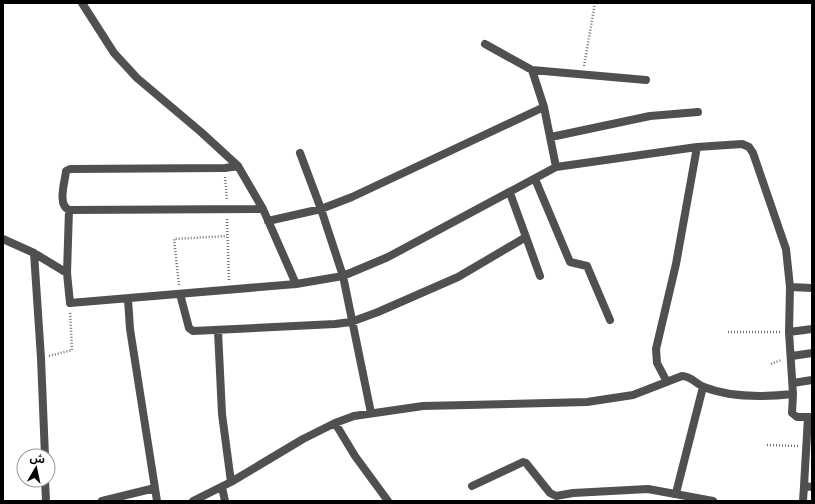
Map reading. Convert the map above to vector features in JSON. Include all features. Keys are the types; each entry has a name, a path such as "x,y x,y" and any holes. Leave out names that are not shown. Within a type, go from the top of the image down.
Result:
{"street":[{"path":"82,3 114,53 137,78 201,132 238,166 263,209 296,284"},
{"path":"485,44 532,70 646,80"},
{"path":"532,70 544,107 556,167"},
{"path":"268,221 321,209 352,197 544,107"},
{"path":"551,137 650,116 698,112"},
{"path":"69,210 67,273 70,303 296,284 343,276 388,258 556,167 697,147 742,144 749,147 753,153 786,249 790,287 789,332 793,383 792,414 797,417 810,417 806,446 808,486 803,501"},
{"path":"667,382 658,363 656,349 676,264 697,147"},
{"path":"300,153 321,209 343,276 361,360 370,414"},
{"path":"238,166 225,168 70,169 66,171 62,203 66,209 69,210 263,209"},
{"path":"535,179 570,262 587,266 610,320"},
{"path":"510,193 540,276"},
{"path":"180,294 191,330 218,331 352,322 458,277 526,238"},
{"path":"3,239 34,253 67,273"},
{"path":"34,253 41,358 45,448"},
{"path":"790,287 812,288"},
{"path":"128,299 130,329 157,501"},
{"path":"789,332 812,329"},
{"path":"218,331 222,414 231,482"},
{"path":"792,356 812,353"},
{"path":"193,501 222,487 335,423 354,416 423,406 587,402 633,395 685,376 703,387 736,394 758,396 793,394"},
{"path":"793,383 812,380"},
{"path":"676,493 703,387"},
{"path":"335,423 355,456 388,501"},
{"path":"472,486 523,462 526,463 550,493 556,496 573,492 632,489 676,493 713,501"},
{"path":"222,487 225,501"},
{"path":"45,488 46,501"},
{"path":"102,501 155,488"}],"path":[{"path":"583,74 595,3"},
{"path":"225,168 228,209 227,236 229,290"},
{"path":"180,294 174,239 227,236"},
{"path":"41,358 72,350 70,303"},
{"path":"728,332 789,332"},
{"path":"766,446 806,446"}]}
